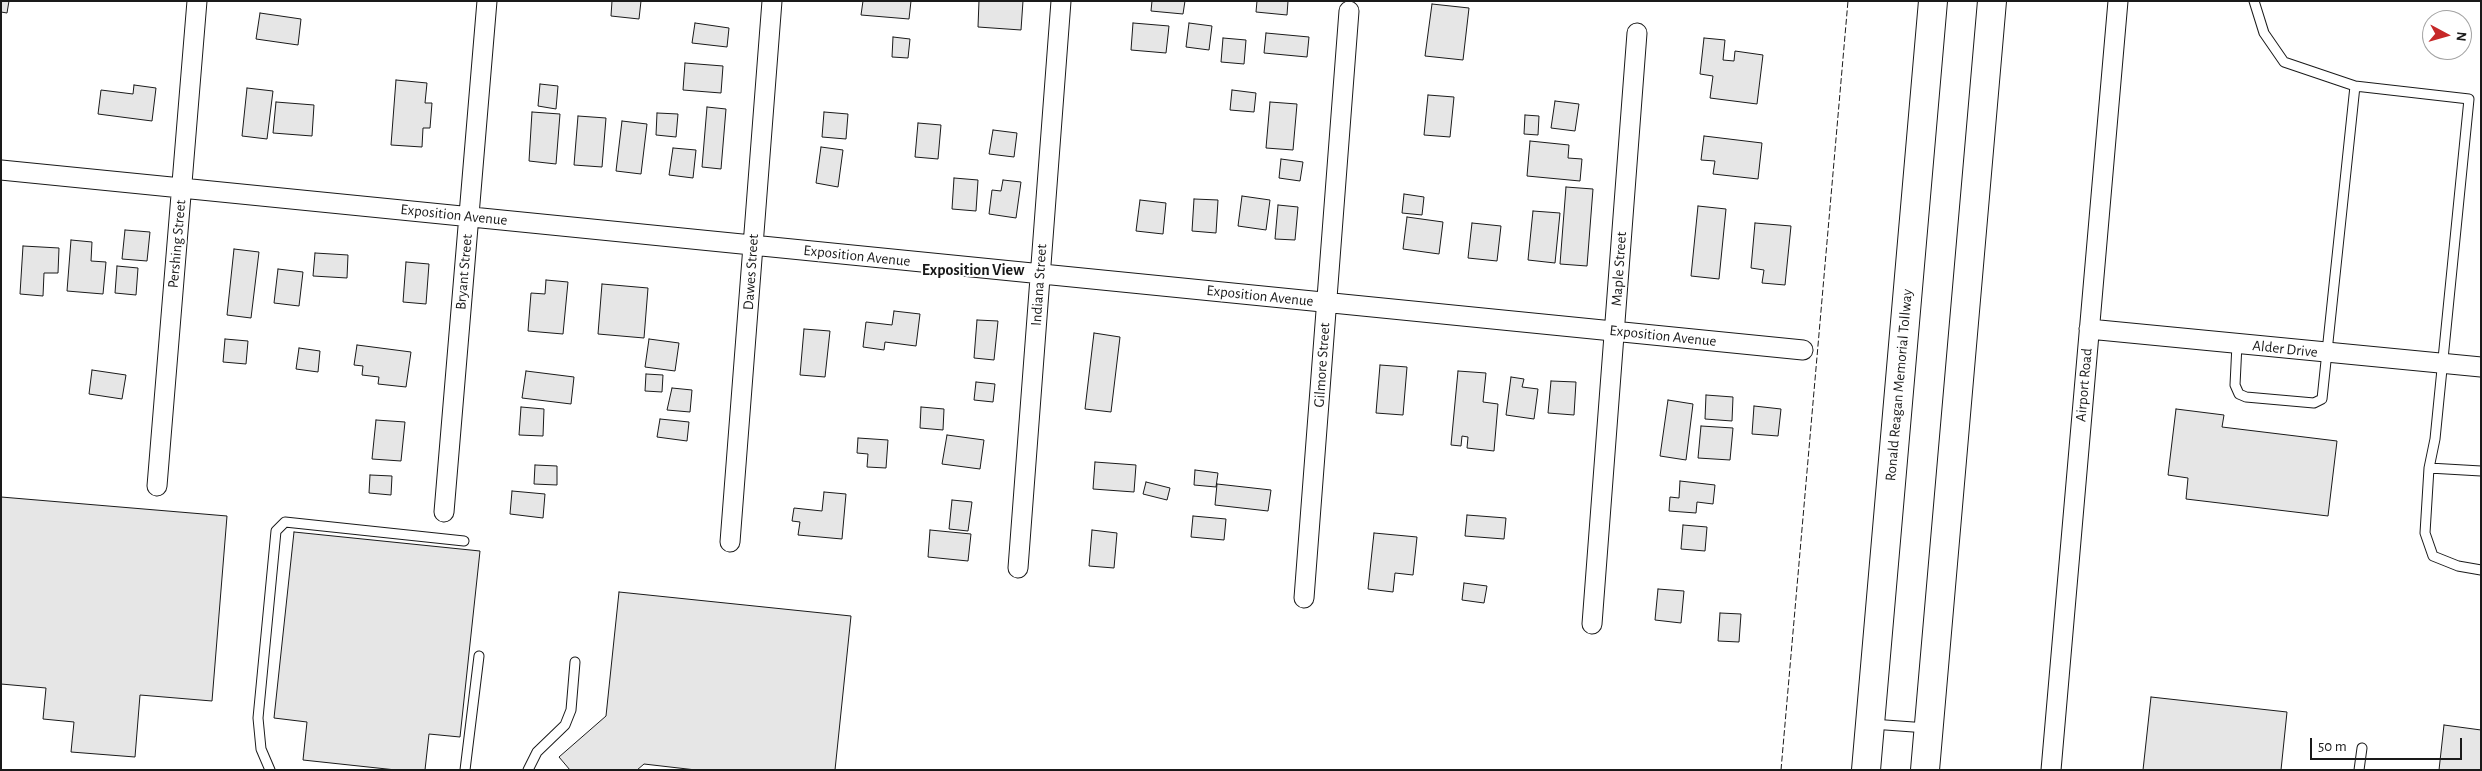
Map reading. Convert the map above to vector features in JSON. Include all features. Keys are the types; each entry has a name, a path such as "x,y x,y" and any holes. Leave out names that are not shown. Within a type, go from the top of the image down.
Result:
{"highway":[{"name":"Ronald Reagan Memorial Tollway","path":"1866,770 1933,1"},
{"path":"1925,770 1992,1"}],"street":[{"name":"Pershing Street","path":"157,486 197,1"},
{"name":"Bryant Street","path":"444,512 487,1"},
{"name":"Dawes Street","path":"730,542 772,1"},
{"name":"Indiana Street","path":"1018,568 1061,1"},
{"name":"Airport Road","path":"2051,770 2118,1"},
{"name":"Gilmore Street","path":"1304,598 1349,11"},
{"name":"Maple Street","path":"1592,624 1637,33"},
{"name":"Exposition Avenue","path":"1,170 1803,350"},
{"name":"Alder Drive","path":"2088,329 2481,367"}],"lane":[{"path":"2254,1 2264,33 2284,62 2355,86 2469,99 2435,439 2429,468 2425,533 2433,556 2458,566 2481,570"},
{"path":"2237,344 2235,385 2239,394 2246,398 2314,402 2322,399 2355,86"},
{"path":"2429,468 2481,471"},
{"path":"270,770 260,749 258,718 276,531 285,522 464,541"},
{"path":"465,770 479,656"},
{"path":"528,770 537,752 565,725 571,710 575,662"},
{"path":"1870,724 1929,728"},
{"path":"2359,770 2362,748"}],"building":[{"path":"1,1 9,1 7,13 1,12"},
{"path":"612,1 641,1 639,19 611,16"},
{"path":"863,1 911,1 909,19 861,15"},
{"path":"979,1 1023,1 1021,30 978,27"},
{"path":"1152,1 1185,1 1183,14 1151,11"},
{"path":"1257,1 1288,1 1287,15 1256,12"},
{"path":"1432,4 1469,8 1463,60 1425,56"},
{"path":"260,13 301,19 298,45 256,39"},
{"path":"695,23 729,28 727,47 692,43"},
{"path":"1133,23 1169,26 1166,53 1131,50"},
{"path":"1189,23 1212,26 1209,50 1186,47"},
{"path":"1266,33 1309,37 1307,57 1264,53"},
{"path":"893,37 910,39 908,58 892,57"},
{"path":"1223,38 1246,40 1244,64 1221,62"},
{"path":"1704,38 1725,40 1723,60 1734,61 1735,51 1763,55 1757,104 1710,98 1713,76 1700,74"},
{"path":"685,63 723,66 721,93 683,90"},
{"path":"396,80 427,83 425,103 432,103 430,128 423,128 422,147 391,145"},
{"path":"540,84 558,86 556,109 538,106"},
{"path":"134,85 156,88 152,121 98,114 101,90 133,94"},
{"path":"247,88 273,91 267,139 242,136"},
{"path":"1232,90 1256,93 1254,112 1230,110"},
{"path":"1428,95 1454,97 1450,137 1424,135"},
{"path":"1555,101 1579,104 1575,131 1551,128"},
{"path":"276,102 314,105 312,136 273,133"},
{"path":"1270,102 1297,104 1293,150 1266,148"},
{"path":"707,107 726,109 721,169 702,167"},
{"path":"532,112 560,114 556,164 529,161"},
{"path":"824,112 848,114 846,139 822,137"},
{"path":"657,113 678,114 676,137 656,135"},
{"path":"1525,115 1539,116 1538,135 1524,134"},
{"path":"578,116 606,118 602,167 574,165"},
{"path":"622,121 647,124 641,174 616,171"},
{"path":"918,123 941,125 938,159 915,157"},
{"path":"993,130 1017,133 1014,157 989,154"},
{"path":"1704,136 1762,143 1758,179 1713,174 1715,161 1701,160"},
{"path":"1530,141 1569,145 1568,158 1582,159 1580,181 1527,176"},
{"path":"821,147 843,150 838,187 816,183"},
{"path":"673,148 696,150 693,178 669,175"},
{"path":"1281,159 1303,162 1300,181 1279,178"},
{"path":"954,178 978,180 976,211 952,209"},
{"path":"1003,180 1021,182 1016,218 989,214 992,190 1001,191"},
{"path":"1566,187 1593,189 1587,266 1560,264"},
{"path":"1404,194 1424,197 1422,215 1402,213"},
{"path":"1242,196 1270,200 1266,230 1238,226"},
{"path":"1194,199 1218,200 1216,233 1192,231"},
{"path":"1140,200 1166,203 1163,234 1136,231"},
{"path":"1278,205 1298,207 1295,240 1275,239"},
{"path":"1698,206 1726,209 1719,279 1691,276"},
{"path":"1533,211 1560,213 1555,263 1528,260"},
{"path":"1407,217 1443,222 1439,254 1403,249"},
{"path":"1472,223 1501,226 1497,261 1468,258"},
{"path":"1755,223 1791,226 1785,285 1762,283 1764,270 1751,268"},
{"path":"125,230 150,232 147,261 122,259"},
{"path":"71,240 92,242 91,261 106,262 103,294 67,291"},
{"path":"23,246 59,248 58,273 44,273 43,296 20,294"},
{"path":"234,249 259,252 251,318 227,315"},
{"path":"315,253 348,255 347,278 313,276"},
{"path":"406,262 429,264 426,304 403,302"},
{"path":"117,266 138,268 136,295 115,293"},
{"path":"278,269 303,272 299,306 274,303"},
{"path":"546,280 568,282 563,334 528,331 531,293 545,294"},
{"path":"602,284 648,288 644,338 598,334"},
{"path":"894,311 920,314 916,346 885,342 884,350 863,347 866,322 892,325"},
{"path":"977,320 998,321 994,360 974,358"},
{"path":"804,329 830,331 825,377 800,375"},
{"path":"1094,333 1120,337 1111,412 1085,409"},
{"path":"225,339 248,341 246,364 223,362"},
{"path":"649,339 679,343 675,371 645,367"},
{"path":"357,345 411,352 406,387 378,384 379,377 362,375 363,366 354,365"},
{"path":"299,348 320,351 318,372 296,369"},
{"path":"1380,365 1407,367 1403,415 1376,413"},
{"path":"92,370 126,375 122,399 89,394"},
{"path":"526,371 574,377 571,404 522,398"},
{"path":"1458,371 1486,373 1483,402 1498,404 1494,451 1467,448 1468,437 1462,436 1461,446 1451,445"},
{"path":"646,374 663,375 662,392 645,391"},
{"path":"1511,377 1524,379 1522,387 1538,389 1534,419 1506,415"},
{"path":"1551,381 1576,382 1574,415 1548,413"},
{"path":"976,382 995,384 993,402 974,400"},
{"path":"672,388 692,390 690,412 667,410"},
{"path":"1706,395 1733,397 1732,421 1705,419"},
{"path":"1668,400 1693,404 1686,460 1660,456"},
{"path":"1754,406 1781,409 1778,436 1752,434"},
{"path":"521,407 544,409 543,436 519,435"},
{"path":"921,407 944,409 943,430 920,428"},
{"path":"2176,409 2224,415 2222,427 2337,441 2328,516 2186,499 2188,478 2168,475"},
{"path":"660,419 689,422 687,441 657,437"},
{"path":"376,420 405,422 401,461 372,459"},
{"path":"1701,426 1733,428 1730,460 1698,458"},
{"path":"947,435 984,440 980,469 942,464"},
{"path":"858,438 888,440 886,468 867,467 868,454 857,453"},
{"path":"1095,462 1136,465 1134,492 1093,489"},
{"path":"535,465 557,466 557,485 534,484"},
{"path":"1195,470 1218,473 1216,487 1194,485"},
{"path":"370,475 392,476 391,495 369,493"},
{"path":"1680,481 1715,485 1713,504 1697,502 1696,513 1669,511 1670,497 1679,498"},
{"path":"1146,482 1170,488 1167,500 1143,494"},
{"path":"1217,484 1271,490 1268,511 1215,505"},
{"path":"512,491 545,494 543,518 510,514"},
{"path":"824,492 846,494 842,539 798,535 800,522 792,521 794,508 822,511"},
{"path":"1,497 227,516 212,701 140,695 135,757 71,752 74,722 43,719 46,688 1,684"},
{"path":"952,500 972,502 968,531 949,529"},
{"path":"1467,515 1506,518 1504,539 1465,536"},
{"path":"1193,516 1226,519 1224,540 1191,537"},
{"path":"1683,525 1707,527 1705,551 1681,549"},
{"path":"930,530 971,534 968,561 928,557"},
{"path":"1092,530 1117,533 1114,568 1089,566"},
{"path":"294,532 480,551 460,737 429,734 425,770 396,770 303,760 307,722 274,718"},
{"path":"1374,533 1417,537 1413,575 1395,573 1393,592 1368,589"},
{"path":"1464,583 1487,586 1484,603 1462,600"},
{"path":"1658,589 1684,591 1681,623 1655,620"},
{"path":"619,592 851,616 835,770 696,770 644,764 637,770 570,770 559,757 606,716"},
{"path":"1720,613 1741,614 1739,642 1718,641"},
{"path":"2151,697 2287,712 2281,770 2143,770"},
{"path":"2444,725 2481,730 2481,770 2439,770"}],"fence":[{"path":"1781,770 1848,1"}],"district":[{"name":"Exposition View","path":"973,270"}]}
